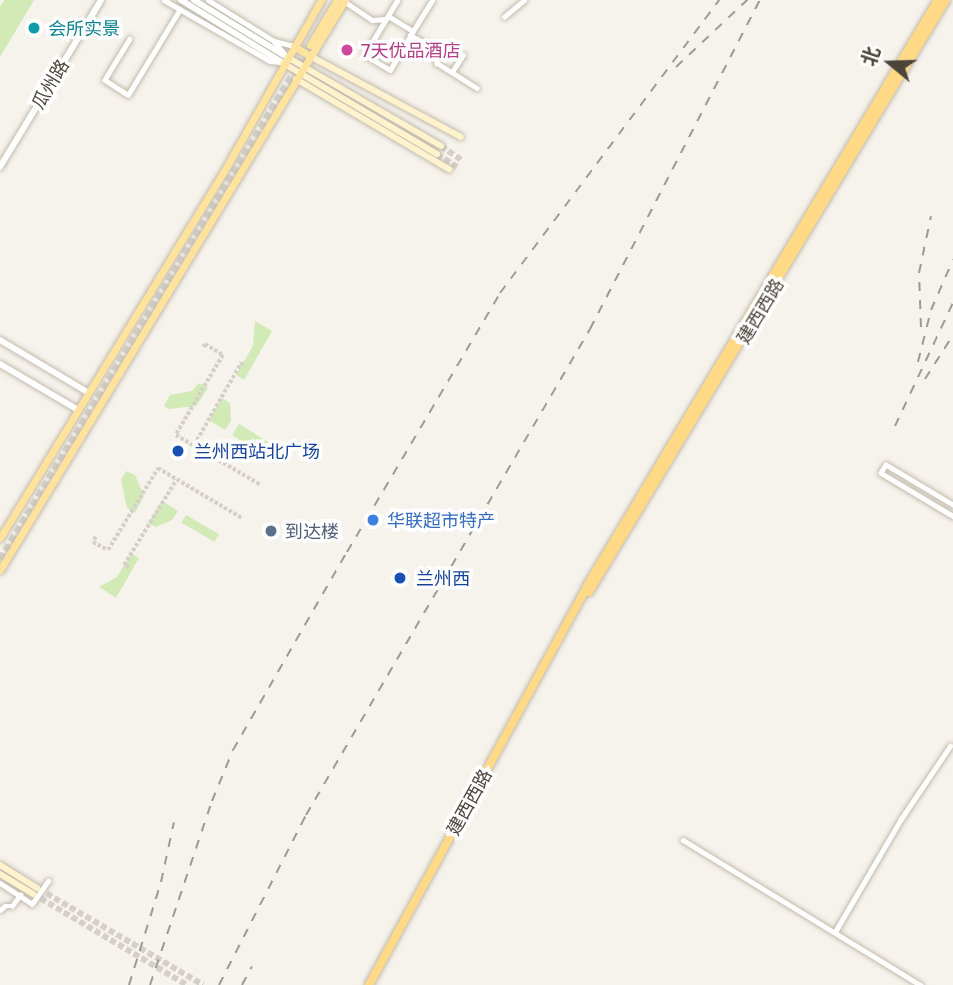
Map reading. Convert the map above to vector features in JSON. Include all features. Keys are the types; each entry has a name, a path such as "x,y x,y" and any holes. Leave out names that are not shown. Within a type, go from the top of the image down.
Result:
{"highway":[{"name":"建西西路","path":"369,985 569,620 938,0"},
{"name":"建西西路","path":"569,620 653,488 946,0"}],"main road":[{"path":"0,538 228,164 321,0"},
{"path":"308,44 335,0"},
{"path":"0,570 345,0"},
{"path":"294,46 461,137"},
{"path":"284,63 449,169"},
{"path":"284,63 437,154"},
{"path":"300,73 441,146"},
{"path":"0,865 35,891 0,874"}],"street":[{"name":"瓜州路","path":"0,167 101,0"},
{"path":"164,0 270,61 284,63"},
{"path":"181,0 284,63"},
{"path":"194,0 284,63"},
{"path":"208,0 274,41 294,46"},
{"path":"345,0 372,20 380,21 388,16"},
{"path":"398,0 365,54 390,70 432,0"},
{"path":"504,17 524,0"},
{"path":"130,39 106,80 128,95 180,9"},
{"path":"388,16 433,48 437,63 477,88"},
{"path":"274,41 284,63"},
{"path":"452,72 463,55"},
{"path":"0,340 89,393"},
{"path":"0,364 78,410"},
{"path":"953,505 886,465 881,473 953,516"},
{"path":"835,932 901,819 950,746"},
{"path":"683,840 921,985"},
{"path":"0,883 32,904 48,881"},
{"path":"0,910 5,906 12,906 20,895"}],"green space":[{"path":"4,0 34,0 0,57 0,7"},
{"path":"255,321 272,331 244,380 236,375 253,346"},
{"path":"199,383 208,388 196,406 169,409 164,406 170,395 192,391"},
{"path":"222,398 230,403 231,421 225,430 209,420"},
{"path":"239,424 270,443 263,454 232,435"},
{"path":"126,471 135,475 144,496 135,513 127,508 121,480"},
{"path":"162,501 178,511 172,520 156,527 148,523"},
{"path":"186,515 219,534 214,542 182,523"},
{"path":"131,554 139,558 116,598 99,587 117,577"}],"tunnel":[{"path":"0,559 310,45"},
{"path":"441,146 462,160"},
{"path":"437,154 457,167"},
{"path":"203,347 205,344 223,355 176,435 261,485"},
{"path":"194,445 241,363 246,367"},
{"path":"96,537 93,542 108,550 158,468 242,518"},
{"path":"129,568 124,565 176,480"},
{"path":"39,889 203,985"},
{"path":"33,894 187,985"}],"railway":[{"path":"150,985 212,801 233,750 347,552 500,293 719,0"},
{"path":"676,67 747,0"},
{"path":"219,985 306,815 590,329 760,0"},
{"path":"921,327 919,273 931,216"},
{"path":"918,362 931,310 953,260"},
{"path":"895,426 953,303"},
{"path":"925,379 953,335"},
{"path":"129,985 161,882 174,822"},
{"path":"242,985 252,966"}],"place":[{"name":"会所实景","path":"34,28"},
{"name":"7天优品酒店","path":"347,50"},
{"name":"兰州西站北广场","path":"178,451"},
{"name":"华联超市特产","path":"373,520"},
{"name":"到达楼","path":"271,531"},
{"name":"兰州西","path":"400,578"}]}
